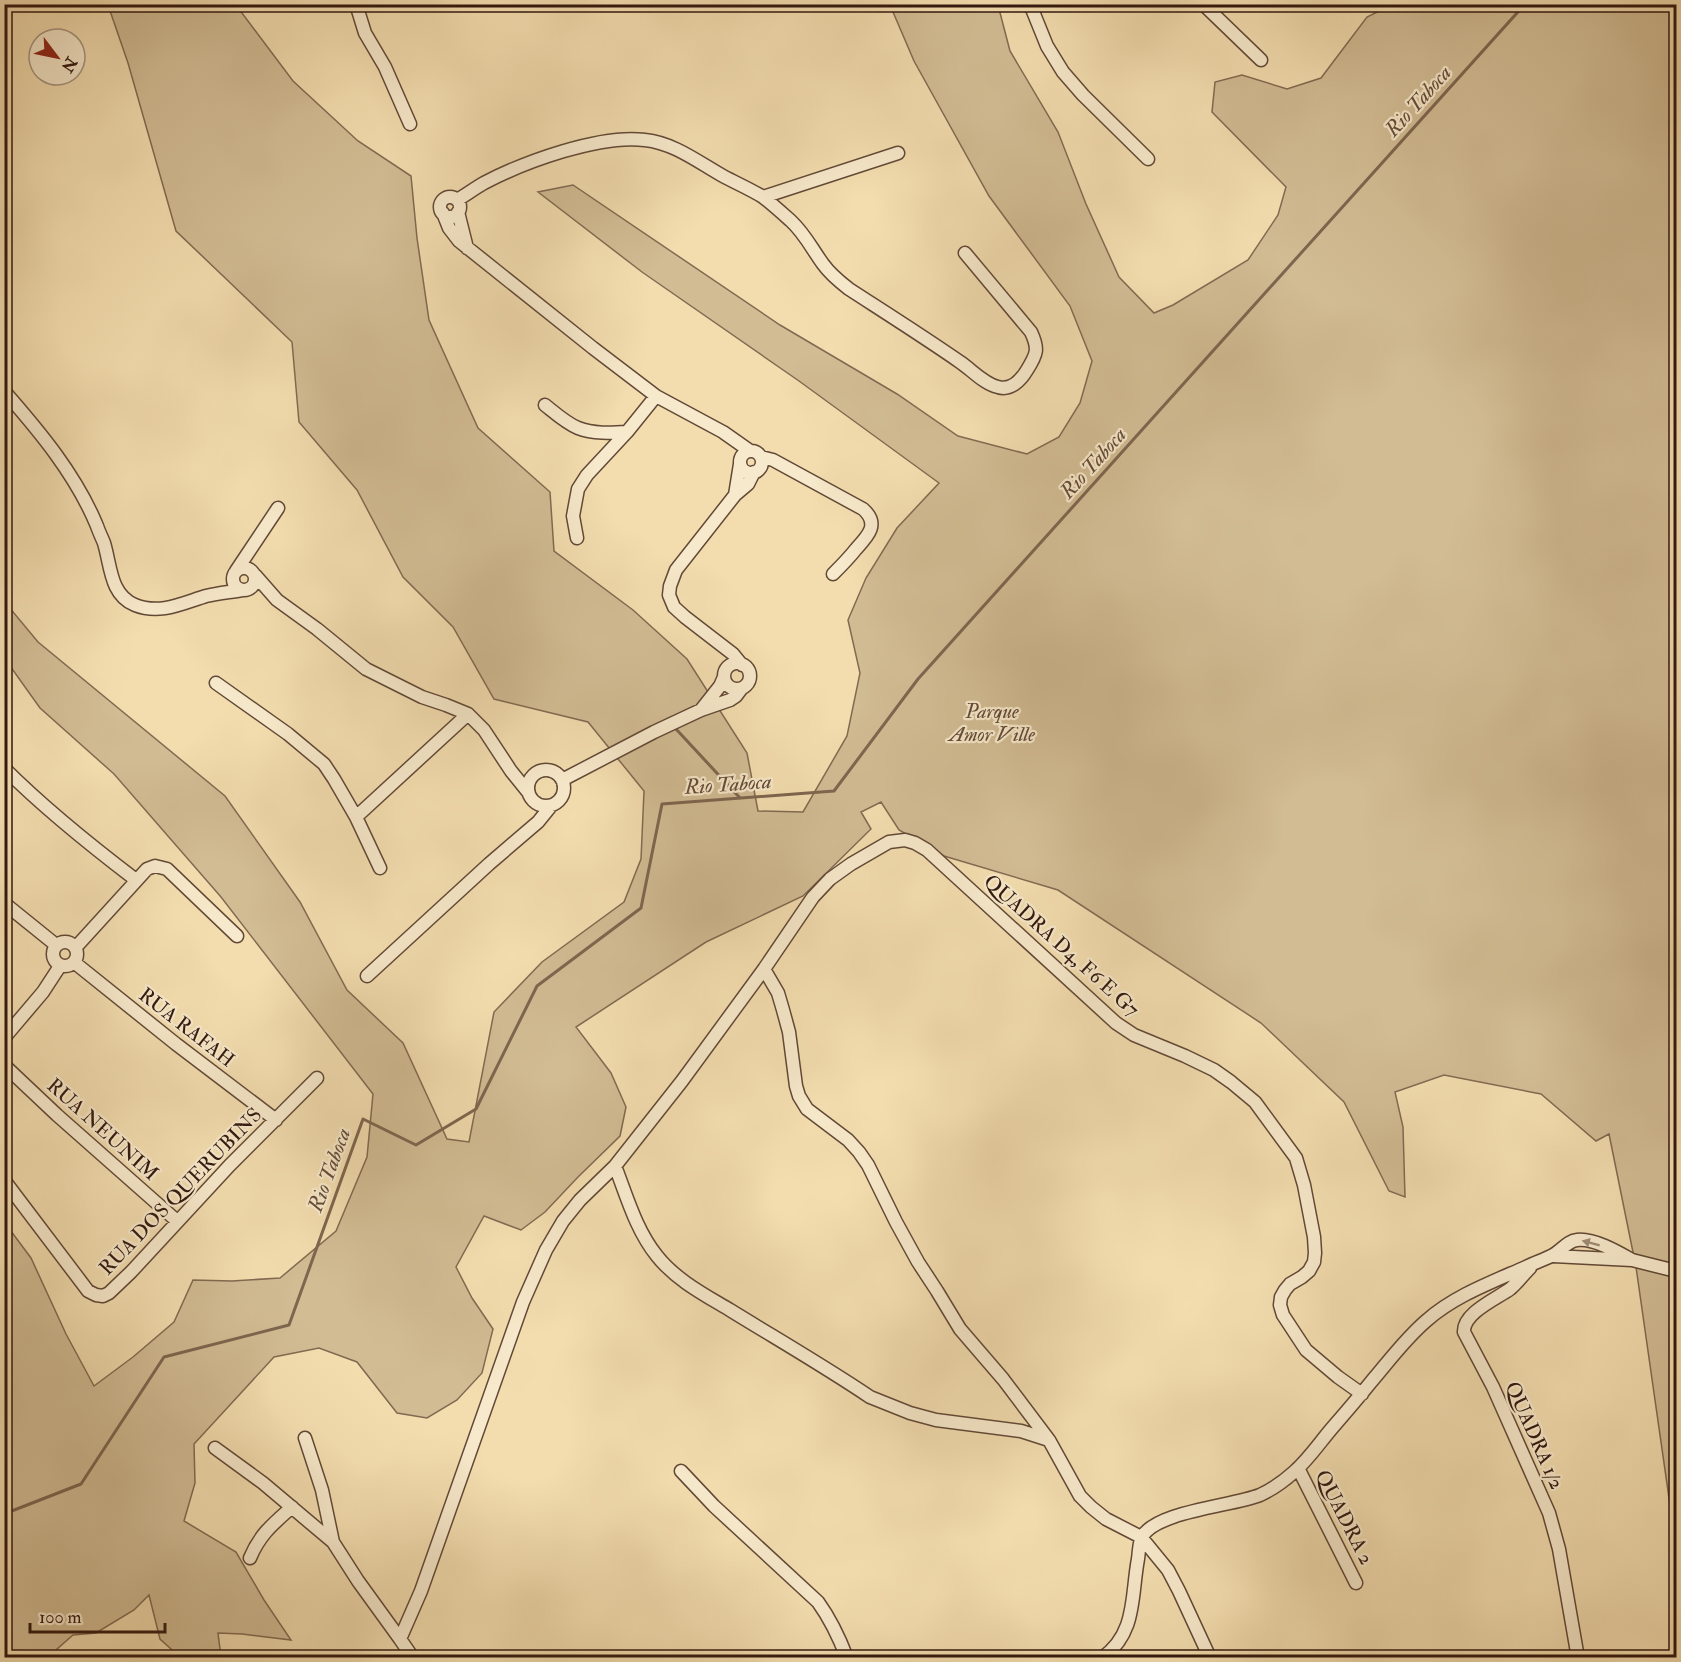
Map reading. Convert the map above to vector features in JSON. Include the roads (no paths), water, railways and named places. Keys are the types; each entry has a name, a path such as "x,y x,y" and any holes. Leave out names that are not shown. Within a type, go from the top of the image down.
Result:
{"street":[{"path":"1030,4 1047,46 1063,72 1148,159"},
{"path":"1203,4 1261,60"},
{"path":"356,5 365,33 385,67 410,124"},
{"path":"442,213 450,216 482,184 503,174 571,150 615,140 645,140 667,146 691,156 720,175 762,197 801,231 823,265 849,289 953,357 982,379 998,387 1006,388 1014,385 1023,377 1036,355 1036,343 1030,332 965,253"},
{"path":"762,197 898,153"},
{"path":"467,248 458,206 449,197 443,199 440,205 442,213 453,234 467,248 656,396 723,432 756,462 778,463 863,509 870,517 869,535 834,574"},
{"path":"4,391 62,463 89,508 121,596 137,606 154,609 171,608 209,596 244,590 255,583 252,547"},
{"path":"577,538 573,516 578,489 656,396"},
{"path":"545,405 580,429 606,433 627,432"},
{"path":"723,432 746,471 756,462"},
{"path":"735,495 740,463 745,452 756,462"},
{"path":"562,780 654,732 701,710 730,700 746,686 750,678 748,670 733,654 674,607 669,595 676,570 735,495 748,484 756,462"},
{"path":"209,596 235,572 278,508"},
{"path":"235,572 246,567 277,600 366,669 422,697 468,714 484,730 531,797 539,805 551,806"},
{"path":"235,572 235,584 244,590 277,600"},
{"path":"712,637 727,685 734,689 742,688"},
{"path":"701,710 720,686 725,673 735,663 742,665"},
{"path":"216,683 288,734 324,764 356,817 380,868"},
{"path":"356,817 468,714"},
{"path":"4,768 76,834 136,880"},
{"path":"367,976 538,822 551,806 556,804 563,796 564,785 557,774 550,770 541,771 529,781 538,822"},
{"path":"511,771 532,777"},
{"name":"QUADRA D4, F6 E G7","path":"764,969 813,897 830,879 889,842 905,840 927,850 1116,1023 1134,1035 1214,1070 1255,1102 1296,1158 1304,1185 1314,1237 1314,1262 1302,1277 1285,1290 1280,1305 1282,1315 1306,1350 1362,1394"},
{"path":"76,947 136,880 147,869 155,866 167,868 237,936"},
{"path":"4,903 56,945"},
{"path":"70,942 76,947 78,955 75,963 68,967 55,963 53,951 56,945 70,942"},
{"name":"RUA RAFAH","path":"75,963 276,1120"},
{"path":"4,1038 43,992 60,966"},
{"path":"400,1639 422,1592 524,1302 546,1250 563,1221 580,1200 615,1166 682,1081 764,969 778,993 789,1032 796,1086 807,1109 848,1140 859,1152 918,1262 960,1329 1003,1379 1049,1440 1080,1496 1106,1519 1141,1537 1168,1570 1210,1658"},
{"name":"RUA NEUNIM","path":"4,1065 177,1221"},
{"name":"RUA DOS QUERUBINS","path":"4,1180 88,1292 103,1296 131,1272 230,1165 317,1078"},
{"path":"615,1166 636,1223 658,1257 670,1269 712,1299 870,1397 889,1405 936,1420 1021,1431 1049,1440"},
{"path":"1104,1657 1127,1629 1132,1609 1141,1537 1149,1528 1176,1516 1260,1495 1273,1488 1298,1468 1404,1342 1445,1307 1492,1282 1553,1256 1632,1260 1677,1270"},
{"name":"QUADRA 1/2","path":"1534,1263 1512,1287 1471,1316 1464,1326 1464,1332 1493,1387 1549,1513 1559,1549 1578,1658"},
{"path":"306,1437 322,1490 333,1542"},
{"path":"215,1448 263,1483 333,1542 413,1658"},
{"name":"QUADRA 2","path":"1298,1468 1356,1583"},
{"path":"681,1471 714,1506 818,1602 838,1633 847,1658"},
{"path":"250,1558 257,1541 292,1507"}],"waterway":[{"name":"Rio Taboca","path":"4,1514 81,1484 164,1357 289,1325 363,1119 416,1145 476,1109 537,986 641,908 662,804 834,791 918,679 1525,4"},
{"path":"676,729 740,798"}],"park label":[{"name":"Parque Amor Ville","path":"992,722"}]}
